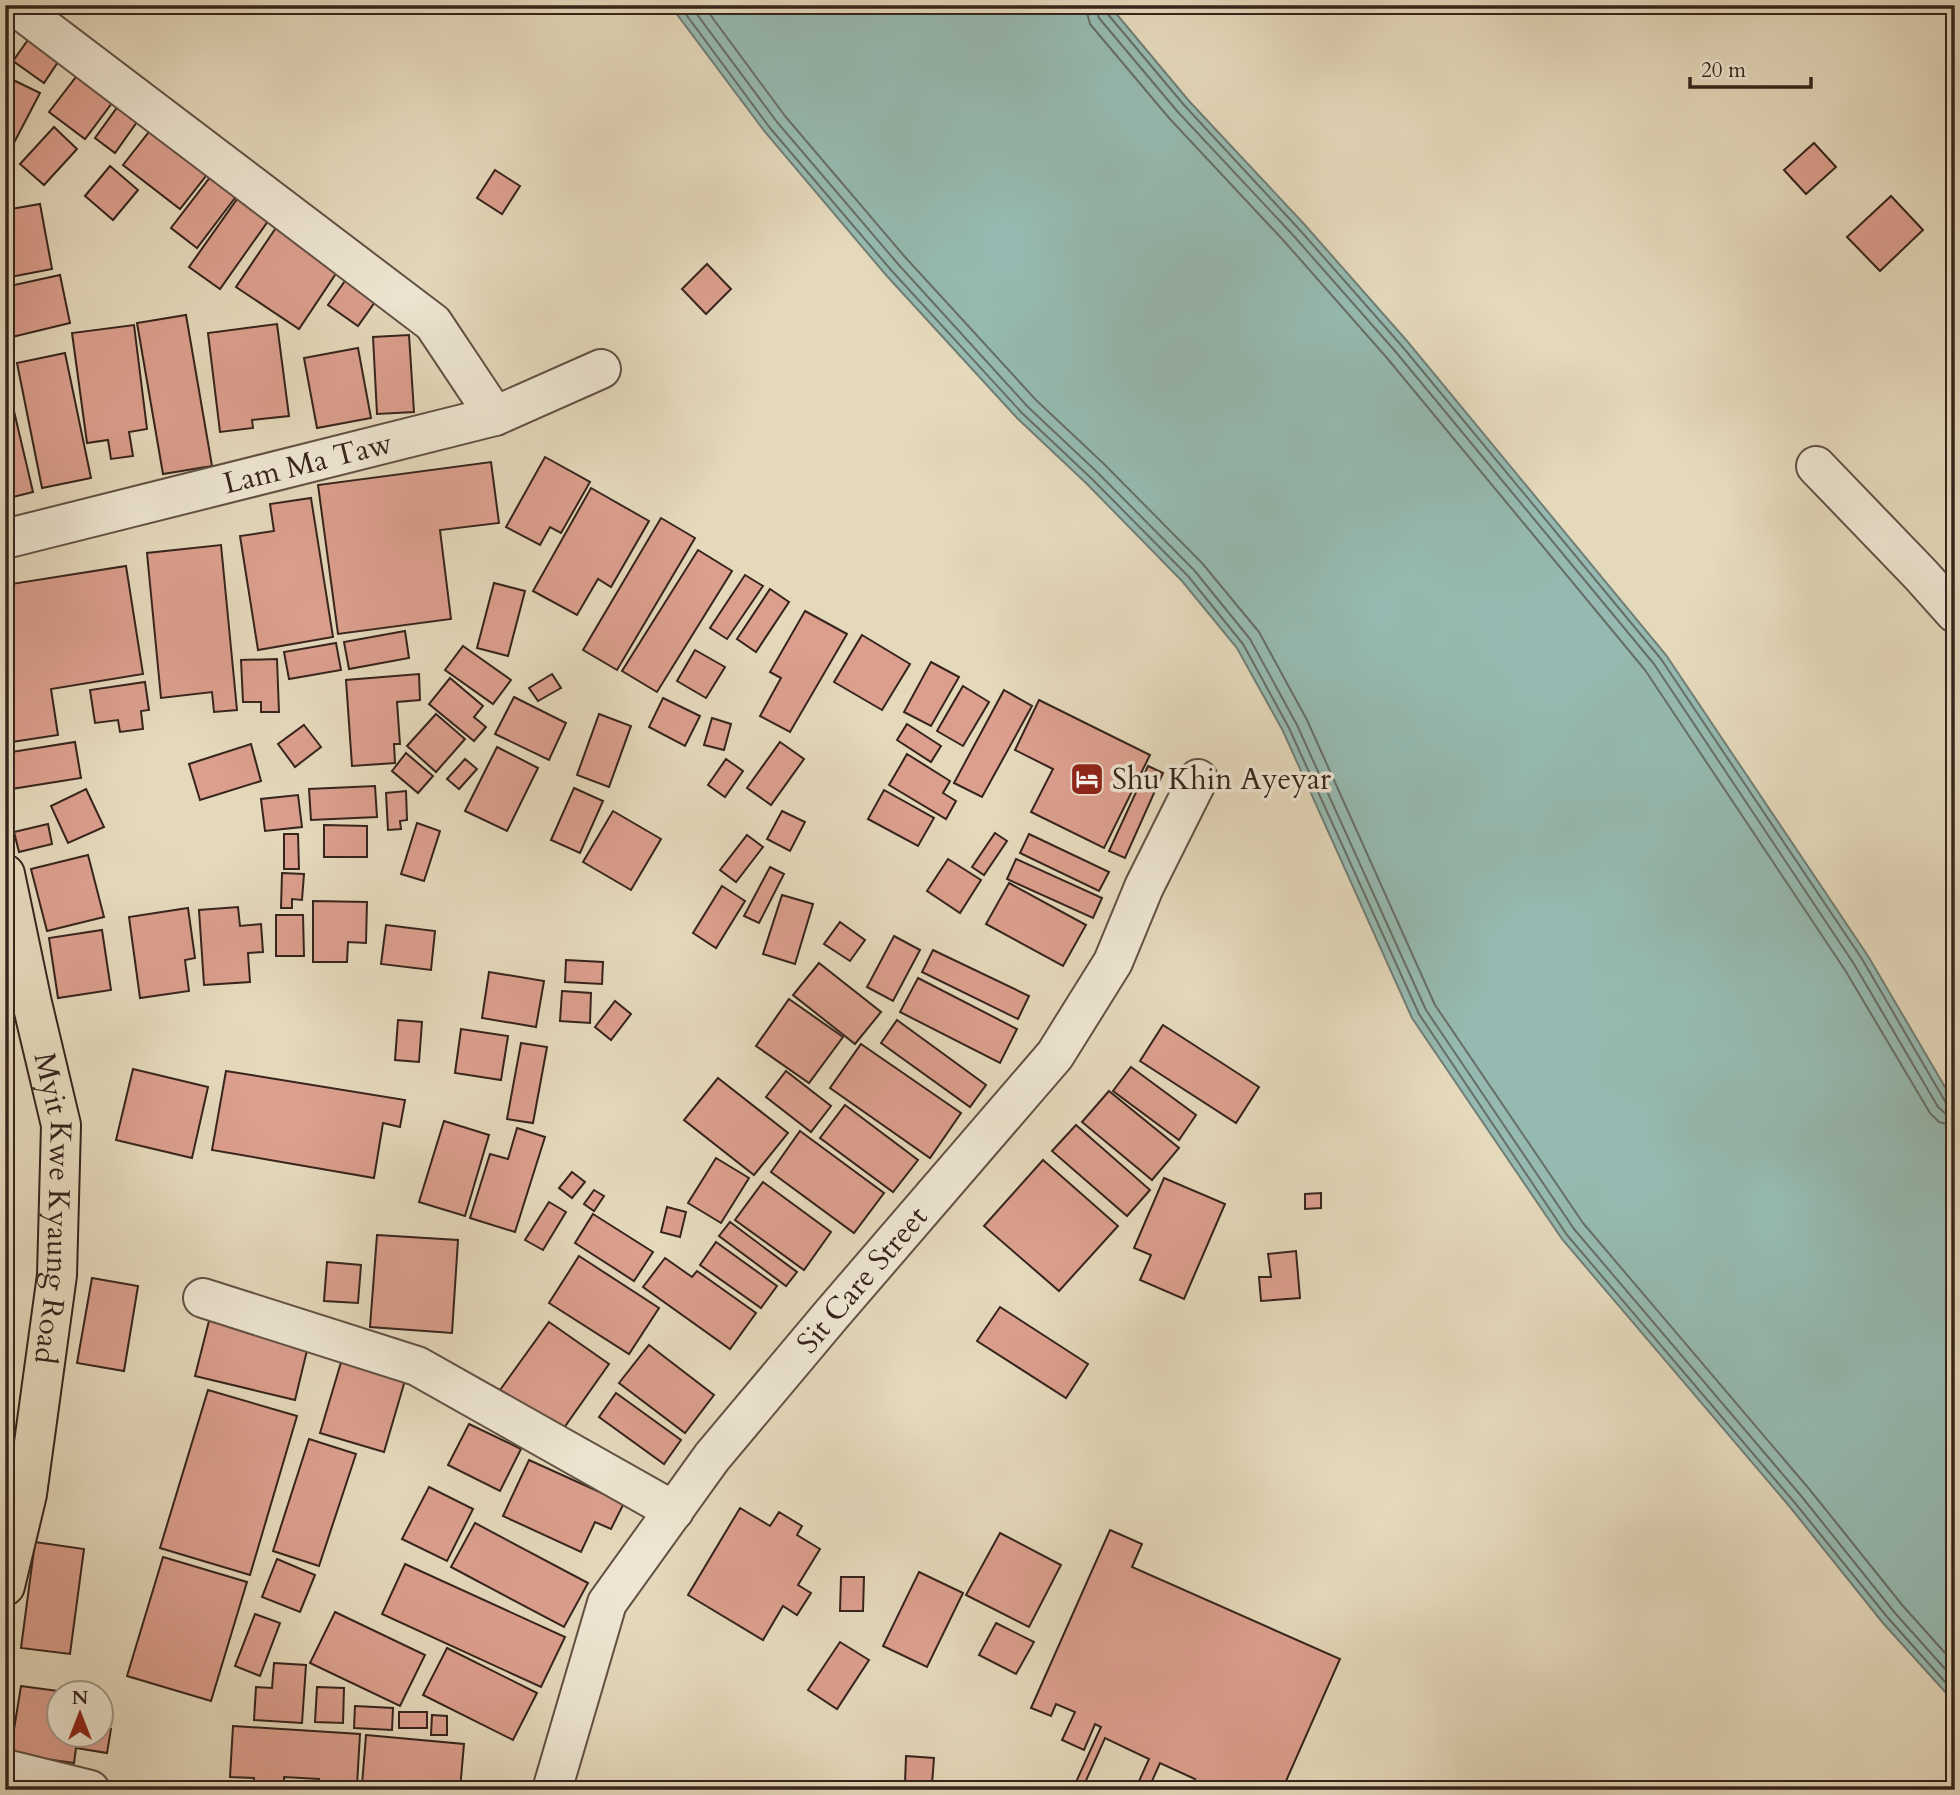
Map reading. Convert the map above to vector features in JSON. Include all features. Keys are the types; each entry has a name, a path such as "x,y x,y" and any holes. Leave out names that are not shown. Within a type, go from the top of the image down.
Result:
{"main road":[{"name":"Myit Kwe Kyaung Road","path":"5,874 61,1125 57,1275 16,1490 5,1586"}],"street":[{"path":"14,5 433,323 495,416"},
{"name":"Lam Ma Taw","path":"5,539 495,416 601,369"},
{"path":"1816,466 1955,613"},
{"name":"Sit Care Street","path":"552,1790 607,1603 720,1447 1055,1055 1113,962 1144,887 1198,779"},
{"path":"203,1298 416,1366 674,1511"},
{"path":"5,1769 90,1790"}],"water":[{"path":"670,5 1109,5 1189,101 1304,224 1407,341 1666,655 1868,956 1955,1104 1955,1703 1883,1623 1790,1507 1562,1239 1412,1018 1283,731 1237,648 1182,581 1086,483 1017,418 886,275 765,132"}],"building":[{"path":"5,6 22,14 5,46"},
{"path":"37,27 68,47 44,83 13,61"},
{"path":"89,60 124,87 85,139 49,112"},
{"path":"5,76 40,93 5,160"},
{"path":"129,91 149,105 115,153 95,138"},
{"path":"163,114 220,158 180,209 123,165"},
{"path":"54,127 77,149 44,185 20,164"},
{"path":"1814,143 1836,167 1806,194 1784,170"},
{"path":"110,166 138,190 113,220 85,196"},
{"path":"218,167 244,186 197,248 171,228"},
{"path":"495,170 520,186 502,214 477,198"},
{"path":"252,178 283,200 220,289 189,267"},
{"path":"1891,196 1923,230 1880,271 1847,237"},
{"path":"40,204 52,269 5,278 5,210"},
{"path":"290,207 353,248 299,329 236,287"},
{"path":"357,264 387,285 358,326 328,305"},
{"path":"707,264 731,289 706,314 682,289"},
{"path":"60,275 70,323 12,337 5,306 5,287"},
{"path":"186,315 212,466 163,474 137,323"},
{"path":"277,324 289,416 252,420 253,428 220,432 208,333"},
{"path":"134,325 147,429 129,432 133,456 111,459 108,440 87,443 72,333"},
{"path":"409,335 414,412 377,414 373,337"},
{"path":"358,348 371,418 317,428 304,358"},
{"path":"65,353 91,478 42,488 17,363"},
{"path":"13,407 33,492 5,499 5,409"},
{"path":"545,457 590,482 561,533 550,527 540,545 506,527"},
{"path":"491,462 499,523 440,530 451,619 338,634 318,485"},
{"path":"591,488 649,521 611,587 598,579 577,615 533,591"},
{"path":"311,498 333,637 258,650 240,536 274,531 270,504"},
{"path":"661,518 695,538 617,670 583,650"},
{"path":"221,545 237,710 214,712 212,692 161,698 147,553"},
{"path":"698,550 732,571 657,692 622,671"},
{"path":"126,566 143,674 51,689 58,735 5,743 5,585"},
{"path":"745,575 763,586 727,639 710,628"},
{"path":"494,583 525,591 508,656 477,648"},
{"path":"770,589 789,602 756,652 737,639"},
{"path":"805,611 847,634 790,732 760,716 781,678 770,672"},
{"path":"405,631 409,658 349,669 344,642"},
{"path":"862,635 910,664 882,710 834,682"},
{"path":"336,643 341,670 289,679 284,652"},
{"path":"463,646 511,680 493,704 445,670"},
{"path":"695,650 725,667 706,698 677,681"},
{"path":"277,659 279,712 261,712 261,702 243,702 241,660"},
{"path":"931,662 959,677 931,726 904,712"},
{"path":"419,674 420,700 397,702 400,744 394,744 395,763 352,766 346,680"},
{"path":"552,674 561,688 538,701 529,688"},
{"path":"450,678 483,706 474,717 486,727 474,741 429,704"},
{"path":"145,682 149,710 141,711 143,729 120,732 118,720 95,723 90,690"},
{"path":"963,686 989,702 963,746 937,731"},
{"path":"1004,690 1032,706 982,797 954,783"},
{"path":"514,697 566,723 549,760 495,734"},
{"path":"663,698 700,716 685,746 649,727"},
{"path":"1039,700 1150,755 1104,848 1031,812 1053,769 1015,750"},
{"path":"436,714 465,739 436,772 407,746"},
{"path":"599,714 631,726 609,787 577,775"},
{"path":"712,718 731,724 724,750 704,745"},
{"path":"907,724 941,746 931,762 897,740"},
{"path":"304,725 321,747 295,767 278,744"},
{"path":"75,742 81,778 5,790 5,753"},
{"path":"780,742 804,759 771,805 747,788"},
{"path":"251,744 261,781 200,800 189,764"},
{"path":"497,747 538,768 507,831 465,811"},
{"path":"406,753 433,776 418,793 392,771"},
{"path":"907,754 950,781 943,793 956,801 946,819 889,785"},
{"path":"465,759 477,769 459,789 447,779"},
{"path":"726,759 743,771 725,797 708,785"},
{"path":"1148,766 1163,773 1125,858 1109,851"},
{"path":"375,786 377,817 311,820 309,789"},
{"path":"574,788 603,801 580,853 551,840"},
{"path":"86,789 104,827 68,843 51,806"},
{"path":"884,790 934,818 918,846 868,819"},
{"path":"406,791 407,820 400,821 401,829 388,830 386,793"},
{"path":"298,795 302,827 265,831 261,799"},
{"path":"613,811 661,839 631,890 583,862"},
{"path":"782,811 805,822 790,851 767,839"},
{"path":"417,823 440,831 424,881 401,874"},
{"path":"48,824 52,844 19,852 14,832"},
{"path":"324,825 367,826 367,857 324,857"},
{"path":"995,833 1007,841 984,875 972,867"},
{"path":"284,834 298,834 299,869 284,869"},
{"path":"1029,834 1109,872 1099,891 1020,853"},
{"path":"747,835 763,847 736,882 720,870"},
{"path":"88,855 104,917 47,931 31,869"},
{"path":"948,859 981,880 960,913 927,891"},
{"path":"1016,859 1102,898 1093,918 1007,879"},
{"path":"770,867 784,874 759,923 744,916"},
{"path":"282,873 304,874 302,900 292,899 292,908 281,908"},
{"path":"1009,883 1086,925 1063,966 986,924"},
{"path":"722,886 745,901 716,948 693,933"},
{"path":"782,895 813,904 795,964 763,954"},
{"path":"313,901 367,902 366,943 348,942 347,962 313,962"},
{"path":"238,907 240,926 261,924 263,952 248,953 250,982 204,985 199,910"},
{"path":"188,908 195,958 185,960 189,991 140,998 129,917"},
{"path":"276,915 303,915 304,956 276,956"},
{"path":"840,922 865,940 850,961 824,944"},
{"path":"386,925 435,931 431,970 381,964"},
{"path":"102,930 111,990 58,998 49,938"},
{"path":"894,936 920,950 893,1001 867,987"},
{"path":"933,950 1029,996 1018,1019 922,972"},
{"path":"566,960 603,962 602,984 565,982"},
{"path":"819,963 881,1012 855,1044 793,995"},
{"path":"489,972 544,981 536,1027 482,1018"},
{"path":"918,978 1017,1029 1000,1063 900,1012"},
{"path":"562,991 591,993 590,1023 560,1021"},
{"path":"789,999 843,1037 809,1083 756,1046"},
{"path":"615,1001 631,1014 611,1040 595,1027"},
{"path":"398,1020 422,1022 419,1062 395,1060"},
{"path":"897,1020 986,1085 970,1107 881,1043"},
{"path":"1163,1025 1259,1087 1236,1123 1140,1061"},
{"path":"461,1029 508,1036 501,1080 455,1073"},
{"path":"521,1043 547,1047 533,1123 507,1119"},
{"path":"861,1044 961,1113 930,1158 830,1088"},
{"path":"1131,1067 1196,1115 1179,1140 1113,1091"},
{"path":"133,1069 208,1087 192,1158 116,1140"},
{"path":"226,1071 405,1100 400,1127 383,1123 374,1178 212,1150"},
{"path":"786,1071 831,1106 811,1132 766,1097"},
{"path":"718,1078 788,1133 754,1175 684,1120"},
{"path":"1109,1091 1179,1148 1152,1180 1082,1122"},
{"path":"845,1105 918,1160 893,1192 820,1138"},
{"path":"444,1121 489,1135 465,1216 419,1202"},
{"path":"1076,1125 1150,1190 1127,1216 1052,1151"},
{"path":"517,1128 545,1137 515,1232 470,1218 490,1154 508,1159"},
{"path":"800,1131 884,1193 854,1233 771,1172"},
{"path":"716,1158 749,1178 721,1223 688,1203"},
{"path":"1043,1160 1118,1226 1059,1291 984,1226"},
{"path":"572,1172 585,1182 572,1198 559,1188"},
{"path":"1164,1178 1225,1204 1184,1299 1140,1280 1151,1255 1134,1248"},
{"path":"763,1182 831,1232 804,1270 735,1220"},
{"path":"594,1190 604,1196 594,1211 584,1204"},
{"path":"1321,1193 1321,1208 1305,1209 1305,1194"},
{"path":"549,1202 566,1212 543,1250 525,1240"},
{"path":"667,1207 686,1212 680,1237 661,1232"},
{"path":"593,1214 653,1252 634,1281 575,1243"},
{"path":"730,1222 797,1272 786,1286 719,1236"},
{"path":"377,1235 458,1240 452,1333 370,1327"},
{"path":"716,1242 777,1286 761,1308 700,1265"},
{"path":"1296,1251 1300,1298 1261,1301 1259,1277 1271,1277 1268,1254"},
{"path":"579,1256 659,1308 629,1354 549,1303"},
{"path":"665,1258 692,1277 697,1271 756,1313 730,1349 643,1287"},
{"path":"327,1262 361,1265 358,1303 324,1301"},
{"path":"92,1278 138,1286 124,1371 77,1363"},
{"path":"1000,1307 1088,1364 1066,1398 977,1341"},
{"path":"211,1313 310,1338 295,1400 195,1376"},
{"path":"549,1322 609,1364 561,1432 500,1390"},
{"path":"649,1345 714,1395 685,1433 619,1383"},
{"path":"342,1359 406,1377 384,1452 320,1433"},
{"path":"208,1390 297,1416 250,1575 160,1548"},
{"path":"616,1393 681,1440 664,1464 599,1417"},
{"path":"469,1424 521,1449 500,1491 448,1465"},
{"path":"309,1439 356,1454 319,1566 273,1551"},
{"path":"529,1460 624,1503 611,1529 595,1522 581,1552 503,1516"},
{"path":"429,1487 473,1509 447,1561 402,1539"},
{"path":"740,1508 770,1526 779,1512 802,1526 797,1535 820,1549 798,1585 811,1593 797,1615 783,1606 763,1640 688,1595"},
{"path":"475,1523 588,1583 564,1627 451,1567"},
{"path":"1110,1530 1142,1544 1132,1567 1340,1659 1282,1790 1190,1790 1195,1779 1160,1763 1148,1790 1135,1790 1149,1759 1105,1738 1084,1785 1076,1782 1101,1727 1095,1724 1084,1750 1062,1740 1075,1712 1056,1704 1051,1716 1031,1708"},
{"path":"1000,1533 1061,1565 1029,1627 966,1595"},
{"path":"35,1542 84,1549 70,1654 21,1648"},
{"path":"163,1557 247,1582 211,1701 127,1676"},
{"path":"277,1559 315,1575 300,1612 262,1597"},
{"path":"405,1564 565,1637 541,1687 382,1614"},
{"path":"919,1572 963,1593 927,1667 883,1646"},
{"path":"841,1577 864,1577 863,1611 840,1611"},
{"path":"335,1612 425,1655 400,1706 310,1663"},
{"path":"255,1614 280,1623 260,1676 235,1666"},
{"path":"996,1623 1034,1642 1016,1674 979,1655"},
{"path":"840,1642 869,1660 837,1709 808,1690"},
{"path":"447,1648 537,1693 513,1740 423,1695"},
{"path":"274,1663 306,1665 302,1723 254,1720 256,1687 272,1688"},
{"path":"21,1686 46,1689 46,1750 76,1750 74,1763 10,1754"},
{"path":"317,1687 344,1688 343,1723 315,1722"},
{"path":"355,1706 393,1708 392,1730 354,1728"},
{"path":"399,1712 427,1712 427,1728 399,1728"},
{"path":"432,1715 447,1716 447,1735 431,1735"},
{"path":"233,1726 360,1734 357,1785 349,1781 349,1790 319,1790 319,1779 284,1777 284,1790 253,1790 254,1778 230,1777"},
{"path":"366,1735 464,1744 460,1790 362,1785"},
{"path":"906,1756 934,1758 932,1784 905,1783"}],"place":[{"name":"Shu Khin Ayeyar","path":"1087,779"}]}
